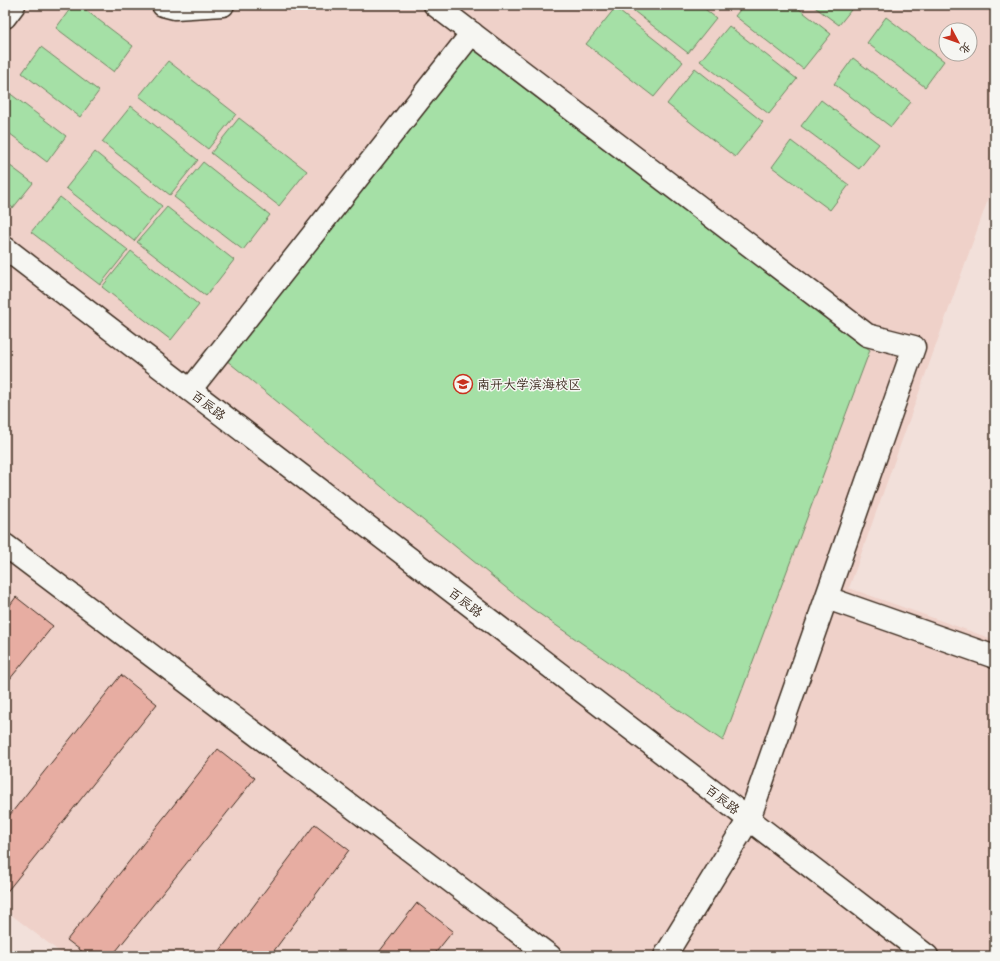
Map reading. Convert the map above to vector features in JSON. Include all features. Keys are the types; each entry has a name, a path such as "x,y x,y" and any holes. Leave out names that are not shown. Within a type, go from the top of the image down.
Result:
{"street":[{"path":"5,17 14,5"},
{"path":"163,5 175,8 223,5"},
{"path":"435,5 867,335 914,347 749,820 665,956"},
{"path":"190,390 472,33"},
{"name":"百辰路","path":"5,248 927,956"},
{"path":"5,545 550,956"},
{"path":"826,598 995,657"}],"shaded area":[{"name":"南开大学滨海校区","path":"5,5 995,5 995,180 849,588 995,640 995,956 65,956 5,910"}],"green space":[{"path":"73,5 79,5 133,46 114,72 56,28"},
{"path":"626,5 700,5 716,18 688,53"},
{"path":"744,5 794,5 831,34 803,69 735,16"},
{"path":"812,5 855,5 839,25"},
{"path":"615,8 683,62 654,97 586,44"},
{"path":"886,17 938,56 938,62 943,62 925,87 867,43"},
{"path":"729,26 797,79 769,114 700,61"},
{"path":"41,47 99,91 80,117 22,73"},
{"path":"471,48 870,350 723,741 531,608 226,360"},
{"path":"853,58 911,102 891,127 834,84"},
{"path":"168,61 236,114 208,149 139,96"},
{"path":"695,68 763,122 735,157 667,104"},
{"path":"8,92 66,136 47,162 5,130 5,97"},
{"path":"821,100 879,144 859,169 801,126"},
{"path":"131,106 198,160 170,195 102,142"},
{"path":"239,118 307,171 279,206 211,153"},
{"path":"791,141 849,185 830,210 772,167"},
{"path":"95,152 162,206 134,241 66,188"},
{"path":"5,162 33,183 13,208 5,202"},
{"path":"203,162 270,215 243,250 174,197"},
{"path":"60,197 128,250 100,285 31,232"},
{"path":"167,207 234,260 206,296 137,242"},
{"path":"131,251 199,305 171,340 102,287"}],"building":[{"path":"16,597 53,626 5,685 5,612"},
{"path":"121,675 157,704 5,894 5,821"},
{"path":"218,749 255,778 112,956 88,956 67,940"},
{"path":"315,824 349,850 270,956 216,956"},
{"path":"417,903 453,931 433,956 376,956"}],"place":[{"name":"南开大学滨海校区","path":"463,384"}]}
